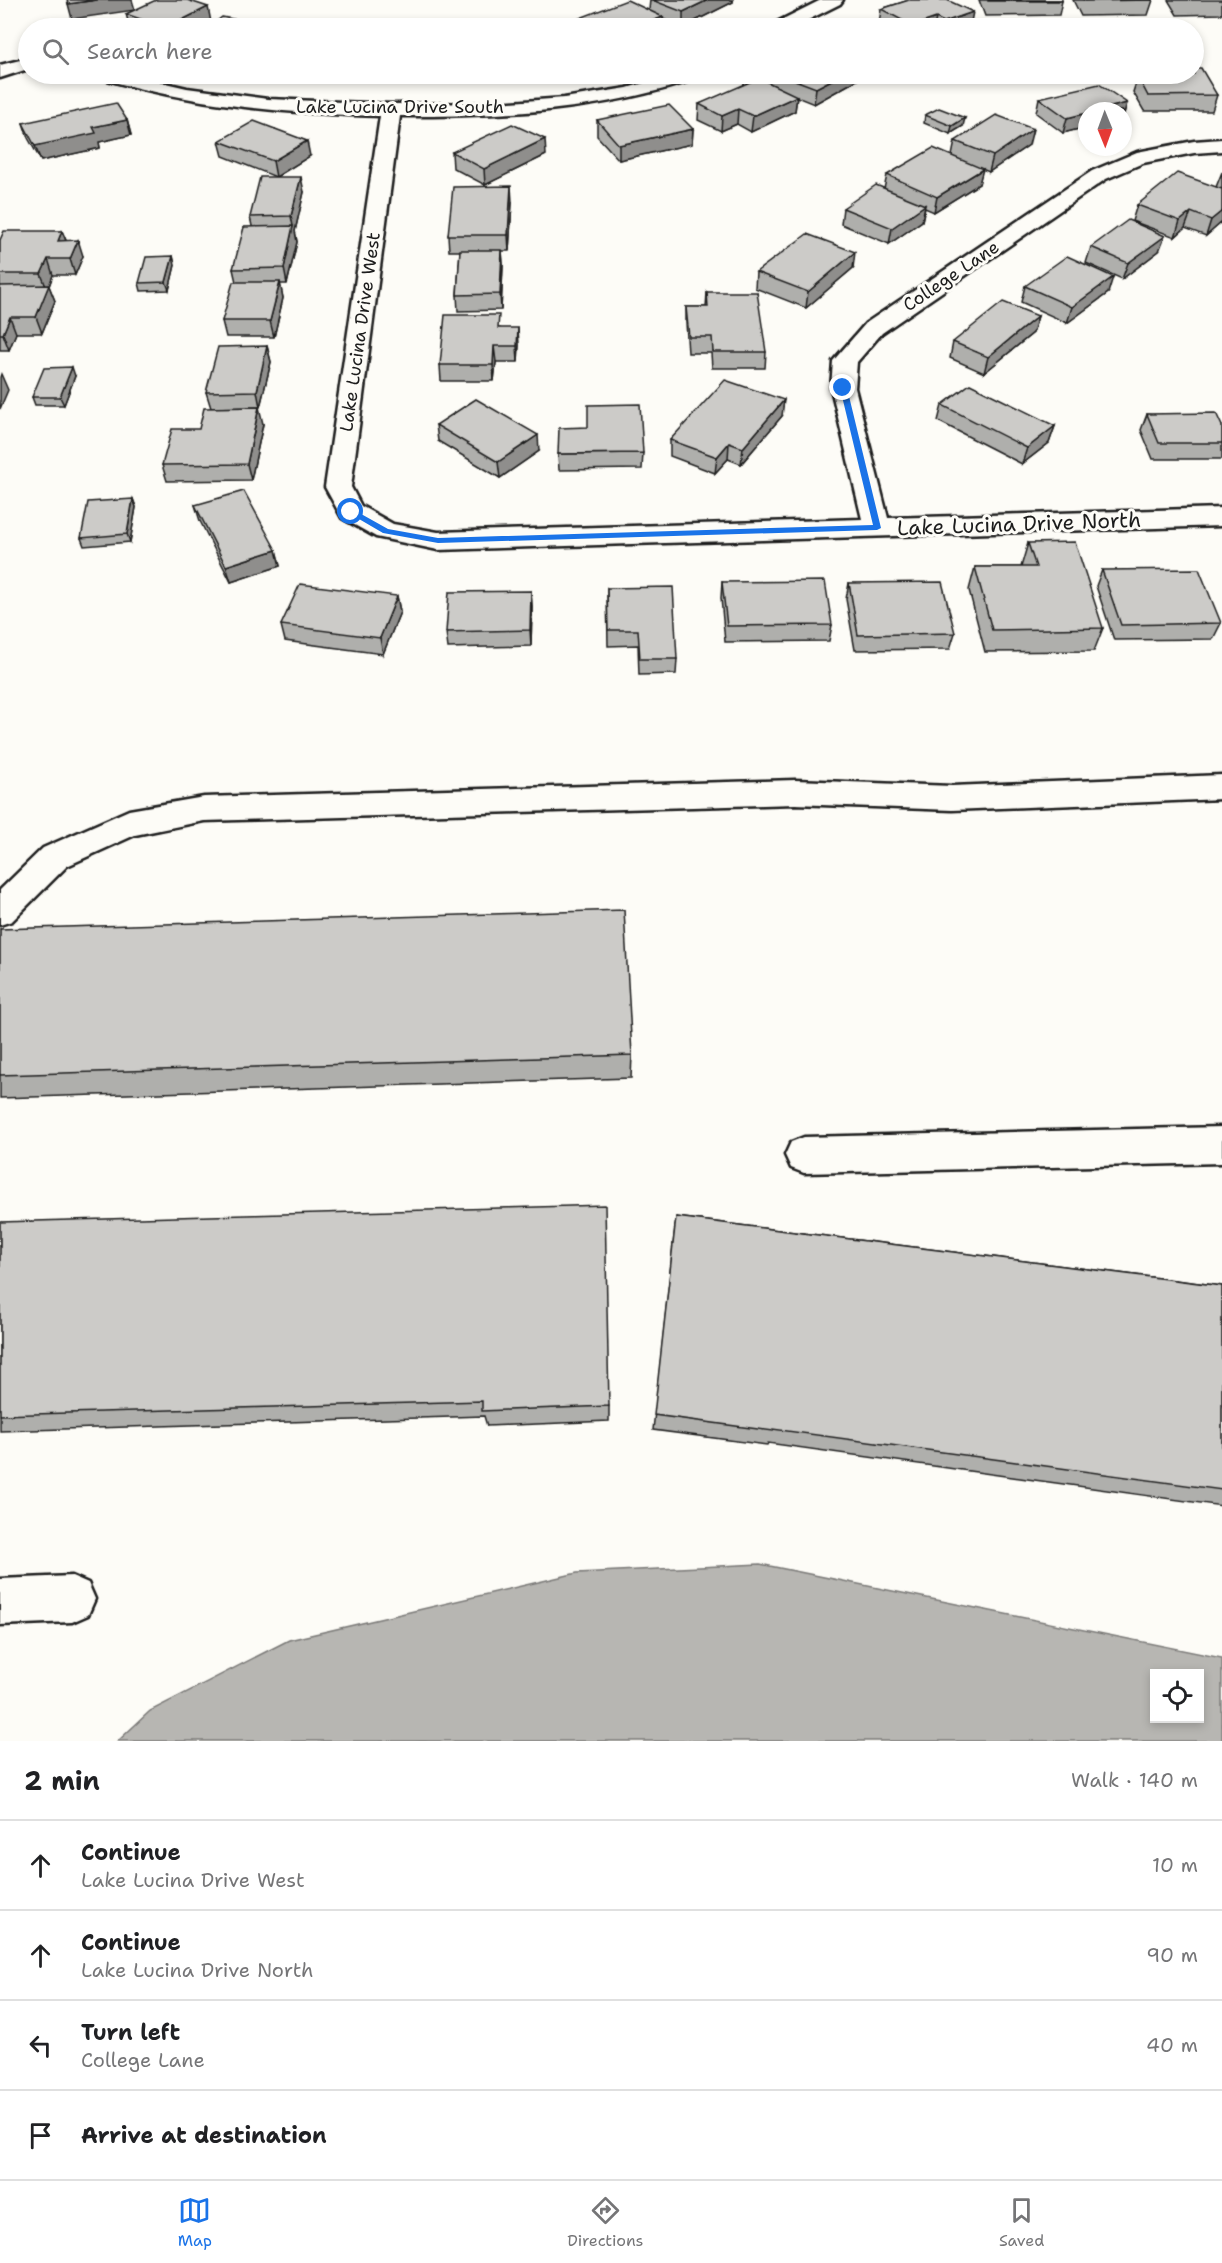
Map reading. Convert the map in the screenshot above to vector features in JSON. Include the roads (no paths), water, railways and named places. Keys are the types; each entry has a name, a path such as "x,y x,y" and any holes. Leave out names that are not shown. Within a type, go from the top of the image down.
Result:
{"street":[{"path":"799,18 834,0"},
{"path":"0,72 18,65"},
{"name":"Lake Lucina Drive South","path":"142,84 177,94 229,102 300,108 391,110 479,109 570,104 634,93 661,84"},
{"name":"Lake Lucina Drive West","path":"386,531 351,512 339,487 391,110"},
{"name":"College Lane","path":"877,528 843,388 845,361 874,328 1099,175 1137,158 1194,147 1222,145"},
{"name":"Lake Lucina Drive North","path":"386,531 438,541 1222,517"},
{"path":"0,911 55,857 129,823 204,809 795,792 952,798 1222,787"},
{"path":"804,1155 1222,1145"},
{"path":"0,1602 72,1599"}]}
